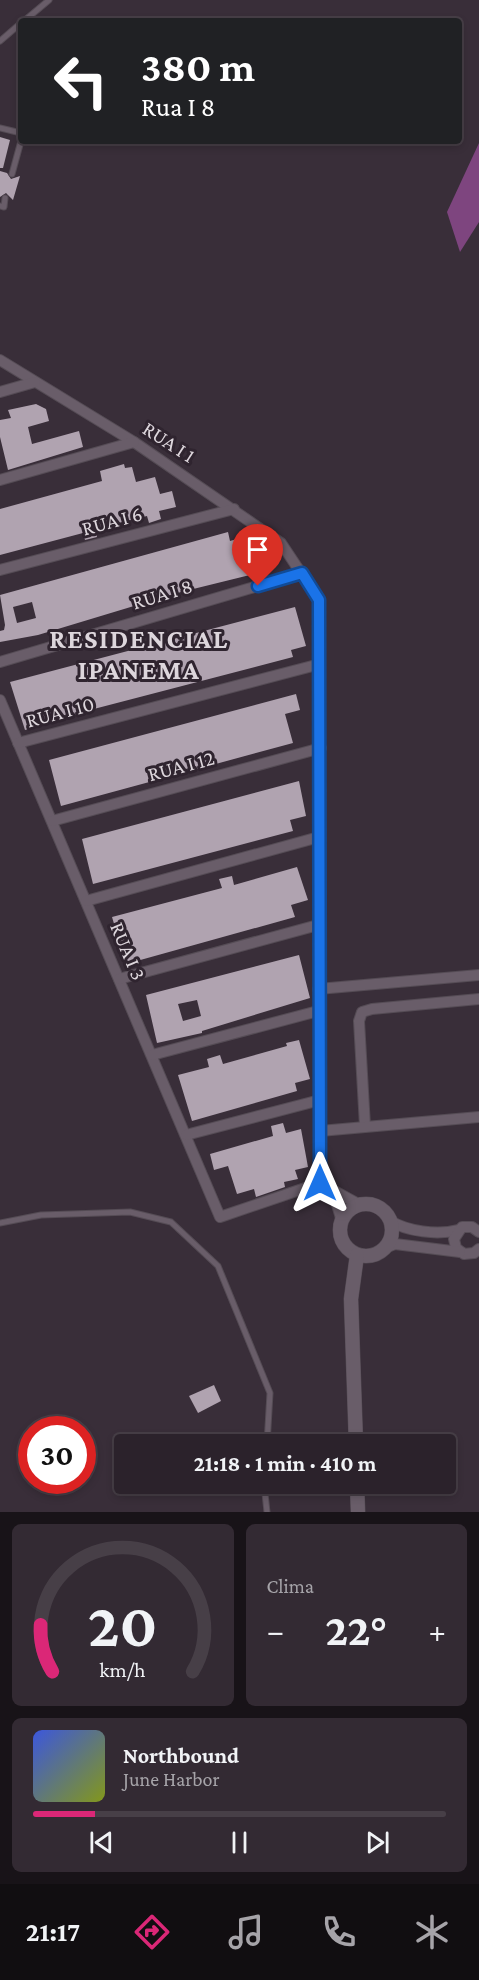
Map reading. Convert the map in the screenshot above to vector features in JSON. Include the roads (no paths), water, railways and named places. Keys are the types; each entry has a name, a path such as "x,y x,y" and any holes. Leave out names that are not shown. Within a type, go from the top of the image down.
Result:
{"street":[{"name":"RUA I 1","path":"0,360 134,442 281,543 319,600 320,1183"},
{"path":"0,392 35,382"},
{"path":"0,480 134,442"},
{"name":"RUA I 6","path":"0,570 234,509"},
{"name":"RUA I 8","path":"0,663 302,573"},
{"name":"RUA I 10","path":"18,743 320,664"},
{"name":"RUA I 3","path":"0,700 220,1217 320,1183"},
{"name":"RUA I 12","path":"52,821 321,748"},
{"path":"86,901 319,837"},
{"path":"119,979 318,925"},
{"path":"318,989 479,975"},
{"path":"365,1126 359,1021 362,1012 372,1009 479,999"},
{"path":"152,1055 318,1011"},
{"path":"186,1135 320,1100"},
{"path":"320,1131 479,1117"},
{"path":"320,1183 360,1205 377,1207 398,1226 448,1233 467,1226 479,1232"},
{"path":"333,1192 342,1221"},
{"path":"360,1205 349,1210 342,1221 340,1232 343,1243 357,1254 375,1254 395,1244 469,1254 479,1250"},
{"path":"385,1248 391,1238 389,1220"},
{"path":"458,1230 454,1239 460,1252"},
{"path":"356,1434 351,1299 357,1254"},
{"path":"357,1494 358,1512"}],"lane":[{"path":"27,18 49,0"},
{"path":"0,41 18,25"},
{"path":"0,128 18,132"},
{"path":"12,174 20,144"},
{"path":"0,206 4,207 5,198"},
{"path":"0,1223 41,1215 130,1212 171,1222 178,1227 218,1266 270,1393 268,1434"},
{"path":"265,1494 267,1512"}],"district":[{"name":"RESIDENCIAL IPANEMA","path":"139,654"}]}
